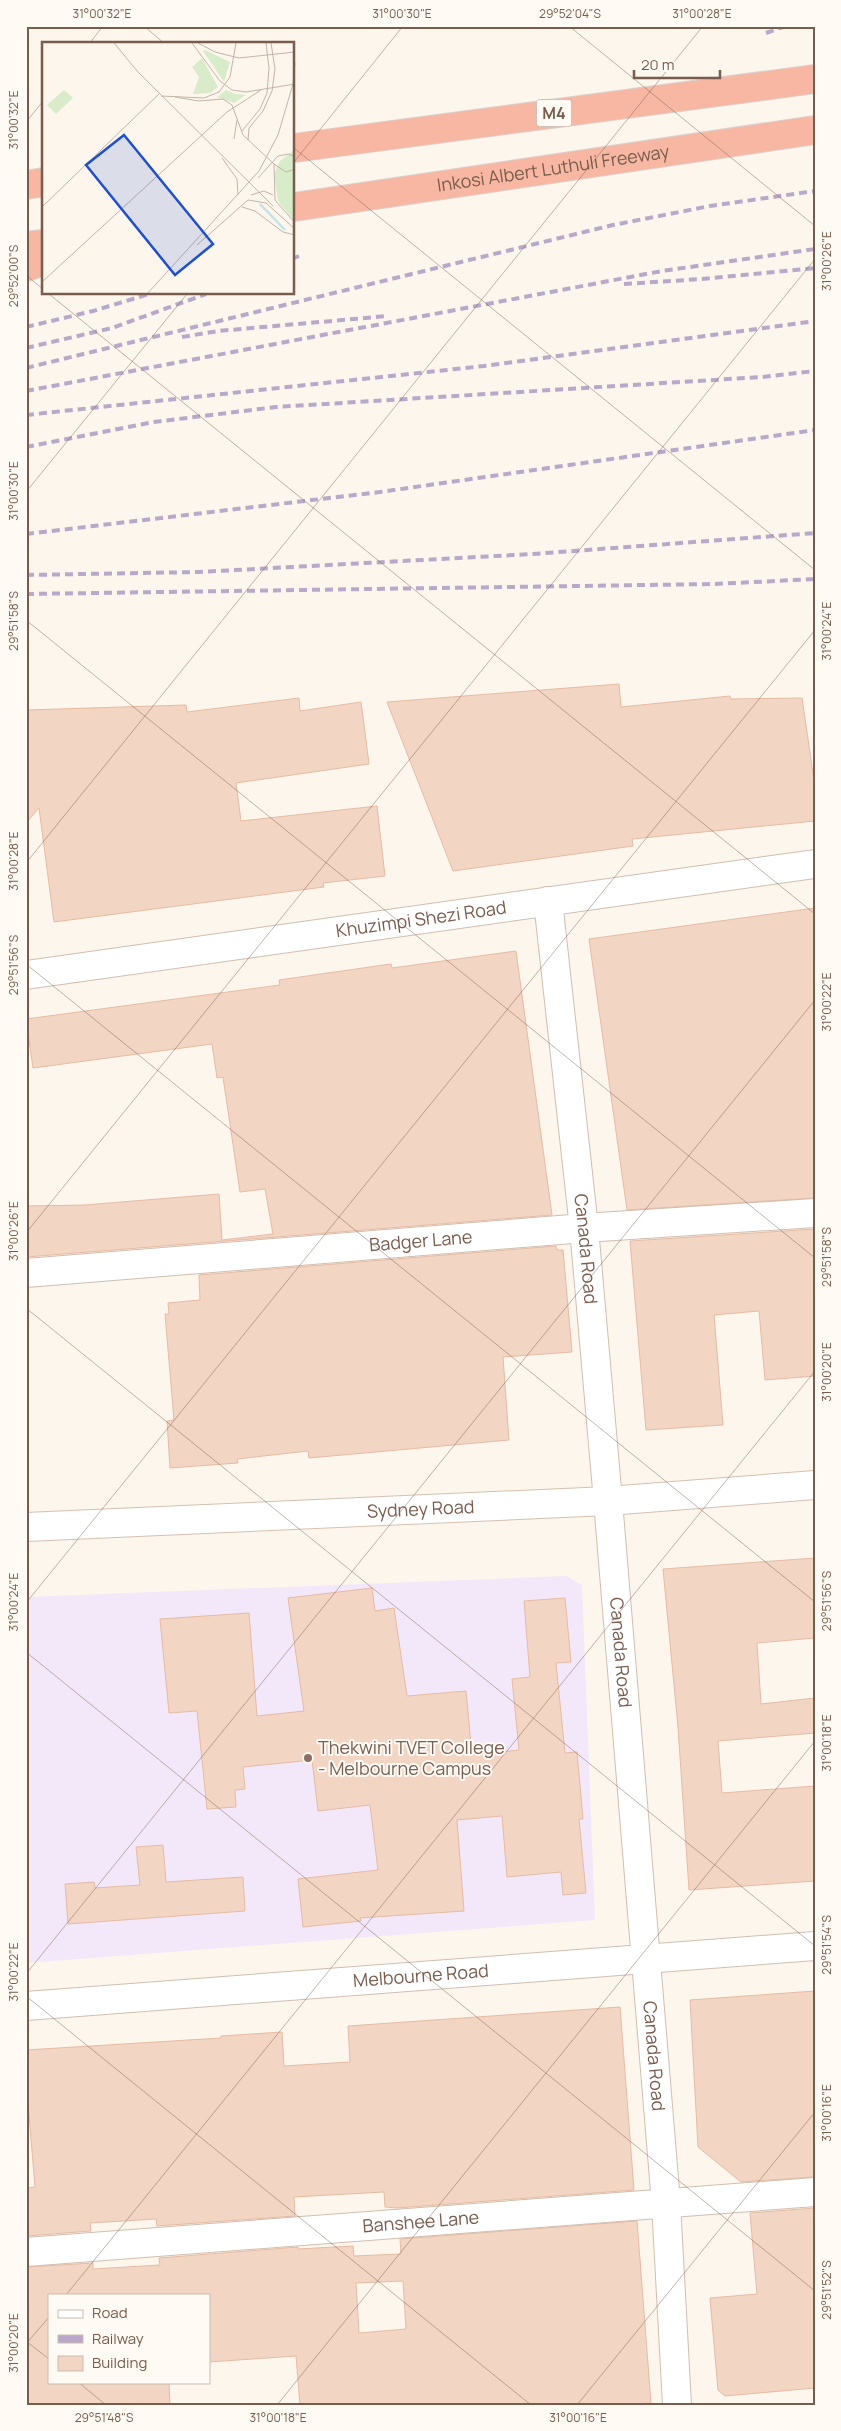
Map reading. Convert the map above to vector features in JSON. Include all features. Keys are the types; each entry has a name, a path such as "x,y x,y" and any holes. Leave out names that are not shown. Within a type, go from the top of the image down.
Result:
{"highway":[{"name":"M4","path":"295,148 815,79"},
{"name":"Inkosi Albert Luthuli Freeway","path":"295,207 815,130"},
{"path":"26,168 42,167"},
{"path":"26,185 42,182"},
{"path":"26,246 42,244"},
{"path":"26,267 42,262"}],"street":[{"name":"Khuzimpi Shezi Road","path":"26,975 815,864"},
{"name":"Canada Road","path":"548,901 584,1228 608,1500 666,2203 678,2405"},
{"name":"Badger Lane","path":"26,1273 584,1228 815,1214"},
{"name":"Sydney Road","path":"26,1527 608,1500 815,1485"},
{"name":"Melbourne Road","path":"26,2006 815,1946"},
{"name":"Banshee Lane","path":"26,2252 815,2192"}],"shaded area":[{"name":"Thekwini TVET College - Melbourne Campus","path":"566,1576 582,1585 595,1920 26,1963 26,1597"}],"building":[{"path":"619,684 621,707 730,696 731,699 802,698 815,787 815,821 632,839 633,846 453,871 387,702"},
{"path":"299,698 300,711 361,702 369,764 236,783 241,821 377,806 385,876 323,883 324,887 54,922 39,808 26,823 26,710 186,705 187,712"},
{"path":"815,908 815,1198 627,1210 589,939"},
{"path":"516,951 552,1215 26,1257 26,1206 85,1205 219,1194 222,1240 273,1234 265,1189 240,1192 223,1077 217,1078 212,1044 33,1068 26,1019 280,985 279,980 391,964 392,968"},
{"path":"815,1229 815,1376 765,1380 759,1311 714,1315 723,1425 646,1430 630,1241"},
{"path":"556,1246 557,1250 563,1250 572,1352 503,1357 509,1440 309,1458 308,1451 237,1459 238,1463 170,1468 167,1421 174,1420 165,1314 169,1314 168,1303 200,1300 199,1275"},
{"path":"815,1558 815,1638 757,1643 761,1704 815,1698 815,1733 718,1741 722,1793 815,1786 815,1881 689,1890 678,1727 663,1569"},
{"path":"372,1588 375,1611 394,1608 407,1696 466,1691 472,1755 519,1750 512,1679 530,1677 524,1601 565,1598 571,1662 556,1663 565,1753 577,1752 583,1819 579,1819 586,1893 563,1895 561,1872 507,1877 502,1816 457,1820 464,1911 360,1918 361,1921 303,1927 298,1879 378,1870 370,1805 318,1811 312,1760 243,1767 245,1789 235,1790 236,1807 207,1809 197,1711 169,1713 160,1619 249,1613 257,1716 304,1711 288,1598"},
{"path":"163,1845 166,1882 243,1877 245,1911 68,1924 65,1884 94,1882 95,1888 140,1885 136,1847"},
{"path":"815,1991 815,2177 741,2182 698,2147 690,2000"},
{"path":"620,2007 634,2190 397,2208 385,2207 384,2192 294,2197 295,2216 157,2226 156,2219 90,2223 91,2231 26,2236 26,2188 35,2187 26,2078 26,2050 221,2038 221,2036 282,2032 284,2066 350,2062 348,2026"},
{"path":"815,2208 815,2388 725,2396 718,2390 710,2298 757,2294 750,2213"},
{"path":"637,2221 651,2403 620,2405 300,2405 296,2356 210,2362 210,2294 48,2294 48,2384 169,2384 170,2405 26,2405 26,2267 93,2263 93,2269 160,2265 159,2258 298,2247 298,2249 353,2246 354,2256 401,2254 400,2239","holes":["403,2281 406,2329 359,2333 356,2283"]}],"railway":[{"path":"766,33 786,26"},
{"path":"26,368 613,225 710,206 815,191"},
{"path":"26,391 662,271 815,249"},
{"path":"295,258 299,256"},
{"path":"624,284 702,279 815,268"},
{"path":"26,327 93,311 146,295"},
{"path":"26,348 112,328 203,295"},
{"path":"182,337 218,331 388,316"},
{"path":"26,415 484,366 815,321"},
{"path":"26,447 154,422 276,407 762,377 815,371"},
{"path":"26,534 380,492 815,430"},
{"path":"26,575 199,572 533,554 815,533"},
{"path":"26,594 714,584 815,579"}],"place":[{"name":"Thekwini TVET College - Melbourne Campus","path":"308,1758"}]}
